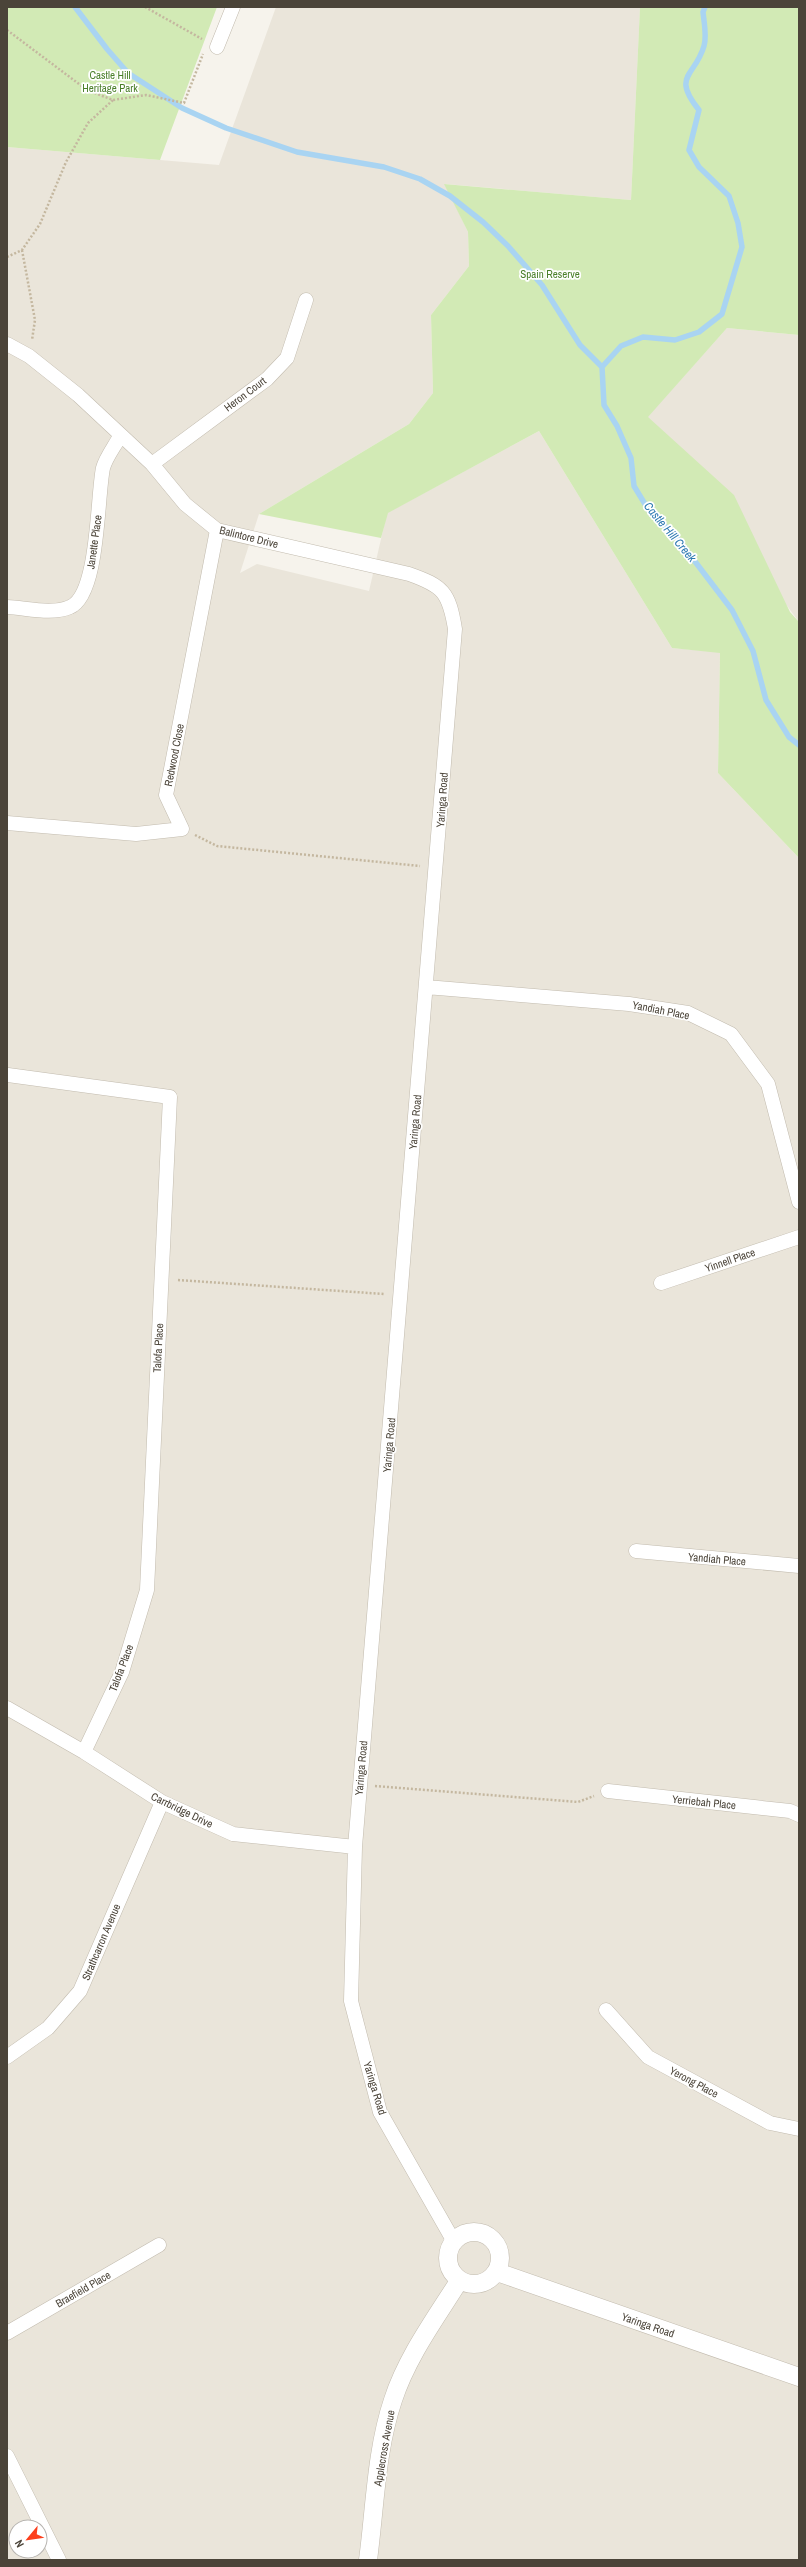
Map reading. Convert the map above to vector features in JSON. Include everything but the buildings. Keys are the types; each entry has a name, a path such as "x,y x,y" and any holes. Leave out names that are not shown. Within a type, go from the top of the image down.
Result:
{"street":[{"path":"212,44 233,7"},
{"name":"Heron Court","path":"152,464 267,379 287,358 306,300"},
{"name":"Balintore Drive","path":"7,344 29,356 78,395 120,436 152,464 186,504 216,530 408,574 434,583 451,603 455,629"},
{"name":"Janette Place","path":"7,607 55,611 72,607 83,594 91,572 103,467 120,436"},
{"name":"Redwood Close","path":"182,829 166,795 216,530"},
{"name":"Yaringa Road","path":"453,2240 380,2112 351,2001 355,1848 402,1295 455,629"},
{"path":"7,823 136,834 182,829"},
{"name":"Yandiah Place","path":"426,986 629,1004 688,1013 731,1034 768,1084 799,1202"},
{"name":"Talofa Place","path":"8,1075 170,1097 147,1590 122,1672 84,1752"},
{"name":"Yinnell Place","path":"661,1284 799,1237"},
{"name":"Yandiah Place","path":"636,1551 799,1566"},
{"name":"Carrbridge Drive","path":"7,1708 84,1752 162,1802 233,1834 355,1848"},
{"name":"Yerriebah Place","path":"608,1791 790,1811 799,1815"},
{"name":"Strathcarron Avenue","path":"7,2057 48,2028 80,1991 162,1802"},
{"name":"Yerong Place","path":"606,2010 648,2057 770,2123 799,2129"},
{"path":"482,2232 498,2245 500,2265 497,2272 487,2282 466,2284 459,2281 450,2271 447,2250 453,2240 460,2234 482,2232"},
{"name":"Braefield Place","path":"7,2333 159,2245"},
{"name":"Yaringa Road","path":"497,2272 799,2377"},
{"name":"Applecross Avenue","path":"368,2560 383,2441 393,2400 423,2336 459,2281"},
{"path":"7,2456 58,2560"}],"path":[{"path":"7,30 87,90 113,100 146,95 184,103 212,44 145,7"},
{"path":"7,258 22,250 40,224 66,162 88,123 113,100"},
{"path":"22,250 35,320 29,356"},
{"path":"182,829 217,846 437,867"},
{"path":"161,1279 402,1295"},
{"path":"360,1785 578,1802 608,1791"}],"shaded area":[{"path":"276,7 640,7 631,200 445,184 468,232 469,266 431,315 433,393 409,424 259,514 240,573 257,564 369,591 387,513 539,431 672,648 720,652 718,773 799,858 799,2560 7,2560 7,147 219,165"},
{"path":"727,328 799,335 799,622 647,417"}],"green space":[{"name":"Castle Hill Heritage Park","path":"7,7 217,7 160,160 7,147"},
{"name":"Spain Reserve","path":"640,7 799,7 799,335 727,328 648,417 734,495 790,612 799,622 799,858 718,773 720,653 672,648 539,431 388,513 381,538 259,514 409,424 433,393 431,315 469,266 468,232 444,184 631,200"}],"waterway":[{"path":"75,7 107,49 128,73 182,108 226,128 297,152 384,167 420,179 450,196 483,222 508,246 542,285 580,345 602,367"},
{"name":"Castle Hill Creek","path":"705,7 703,12 705,42 700,56 688,76 686,83 687,90 699,110 689,150 699,167 729,196 738,223 742,247 722,314 699,332 675,340 643,337 621,346 602,367 604,405 617,426 631,458 634,486 651,514 674,534 732,610 753,651 766,700 789,737 799,745"}]}
